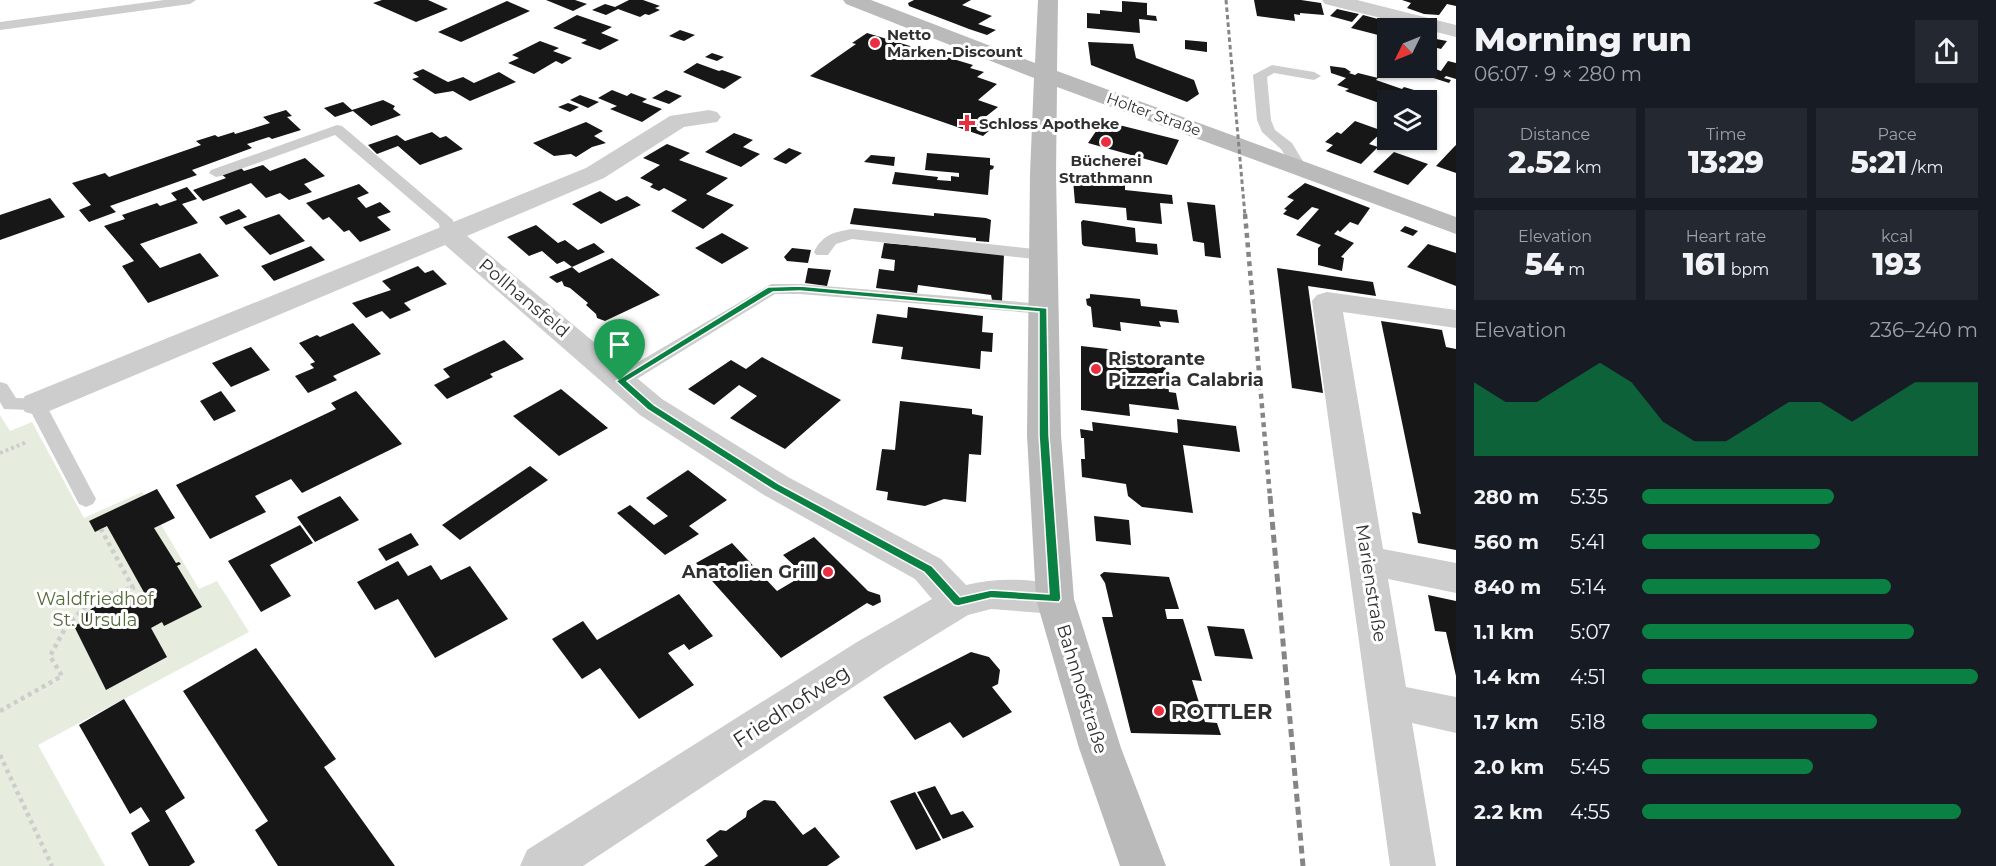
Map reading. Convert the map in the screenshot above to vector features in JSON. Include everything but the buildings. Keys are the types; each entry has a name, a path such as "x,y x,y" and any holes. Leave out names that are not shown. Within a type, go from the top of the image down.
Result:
{"street":[{"name":"Holter Straße","path":"853,0 1044,74 1456,226"},
{"name":"Bahnhofstraße","path":"1048,0 1044,74 1044,435 1055,599 1100,748 1143,866"},
{"path":"1332,0 1456,31"},
{"path":"36,404 595,173 678,121 709,117"},
{"name":"Pollhansfeld","path":"447,233 651,407 776,486 928,569 958,602"},
{"name":"Marienstraße","path":"1413,866 1390,701 1328,301 1456,319"},
{"path":"1367,560 1456,578"},
{"name":"Friedhofweg","path":"543,866 871,654 958,602 991,594 1055,599"},
{"path":"1390,701 1456,715"}],"lane":[{"path":"0,26 190,0"},
{"path":"1300,168 1287,146 1269,132 1266,126 1260,75 1272,69 1314,76"},
{"path":"216,172 337,129 447,223 447,233"},
{"path":"822,252 826,243 834,237 852,234 1043,255"},
{"path":"620,381 771,289 800,289 1044,309"},
{"path":"0,388 11,404 36,404 86,499"}],"path":[{"path":"0,711 62,676 51,656 67,625 96,597 133,588 101,529"},
{"path":"0,755 52,866"}],"green space":[{"name":"Waldfriedhof St. Ursula","path":"0,415 10,431 32,422 84,518 142,492 199,589 217,581 249,632 38,745 105,866 0,866"}],"railway":[{"path":"1226,0 1245,216"},
{"path":"1245,214 1270,497"},
{"path":"1270,496 1303,866"}],"place":[{"name":"Netto Marken-Discount","path":"875,43"},
{"name":"Schloss Apotheke","path":"967,123"},
{"name":"Bücherei Strathmann","path":"1106,142"},
{"name":"Ristorante Pizzeria Calabria","path":"1096,369"},
{"name":"Anatolien Grill","path":"828,572"},
{"name":"ROTTLER","path":"1159,711"}],"route":[{"path":"771,289 800,289 1044,309 1044,435 1055,599 991,594 958,602 928,569 776,486 651,407 620,381 771,289"}]}
